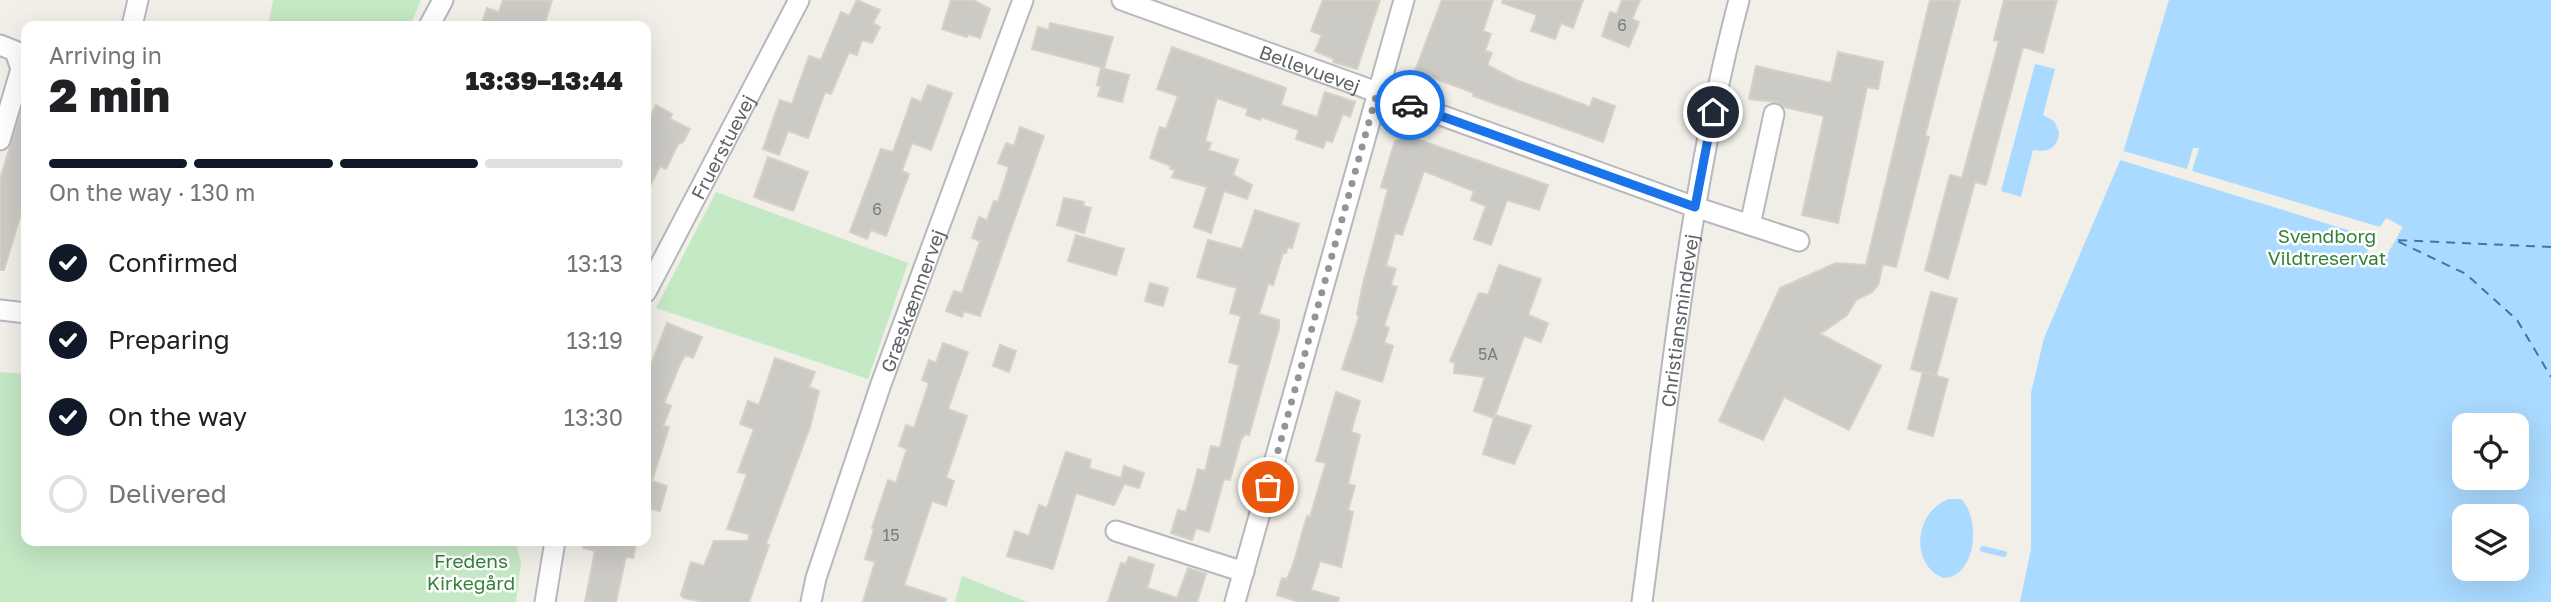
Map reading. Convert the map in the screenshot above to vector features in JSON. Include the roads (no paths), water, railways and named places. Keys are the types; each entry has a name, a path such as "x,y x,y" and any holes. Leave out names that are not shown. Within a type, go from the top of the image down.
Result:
{"street":[{"path":"133,21 138,0"},
{"path":"432,21 443,0"},
{"name":"Fruerstuevej","path":"651,282 799,0"},
{"name":"Græskæmnervej","path":"811,602 816,578 881,384 1023,0"},
{"name":"Bellevuevej","path":"1122,0 1695,207 1799,241"},
{"path":"1235,602 1404,0"},
{"name":"Christiansmindevej","path":"1642,602 1695,207 1717,89 1739,0"},
{"path":"0,45 15,51 21,69 0,140"},
{"path":"1750,225 1774,114"},
{"path":"0,310 21,312"},
{"path":"1116,531 1244,572"},
{"path":"545,602 554,546"}],"water":[{"name":"Svendborg Vildtreservat","path":"2169,0 2551,0 2551,602 2020,602 2031,549 2031,393 2044,338 2122,156"},
{"path":"2035,64 2055,69 2043,115 2054,121 2059,132 2054,146 2043,151 2033,150 2021,197 2001,191"},
{"path":"1949,499 1961,499 1971,519 1973,532 1969,558 1963,568 1954,575 1943,578 1932,571 1925,561 1920,537 1929,514"}],"waterway":[{"path":"1983,549 2004,554"}],"park label":[{"name":"Fredens Kirkegård","path":"471,571"}]}
